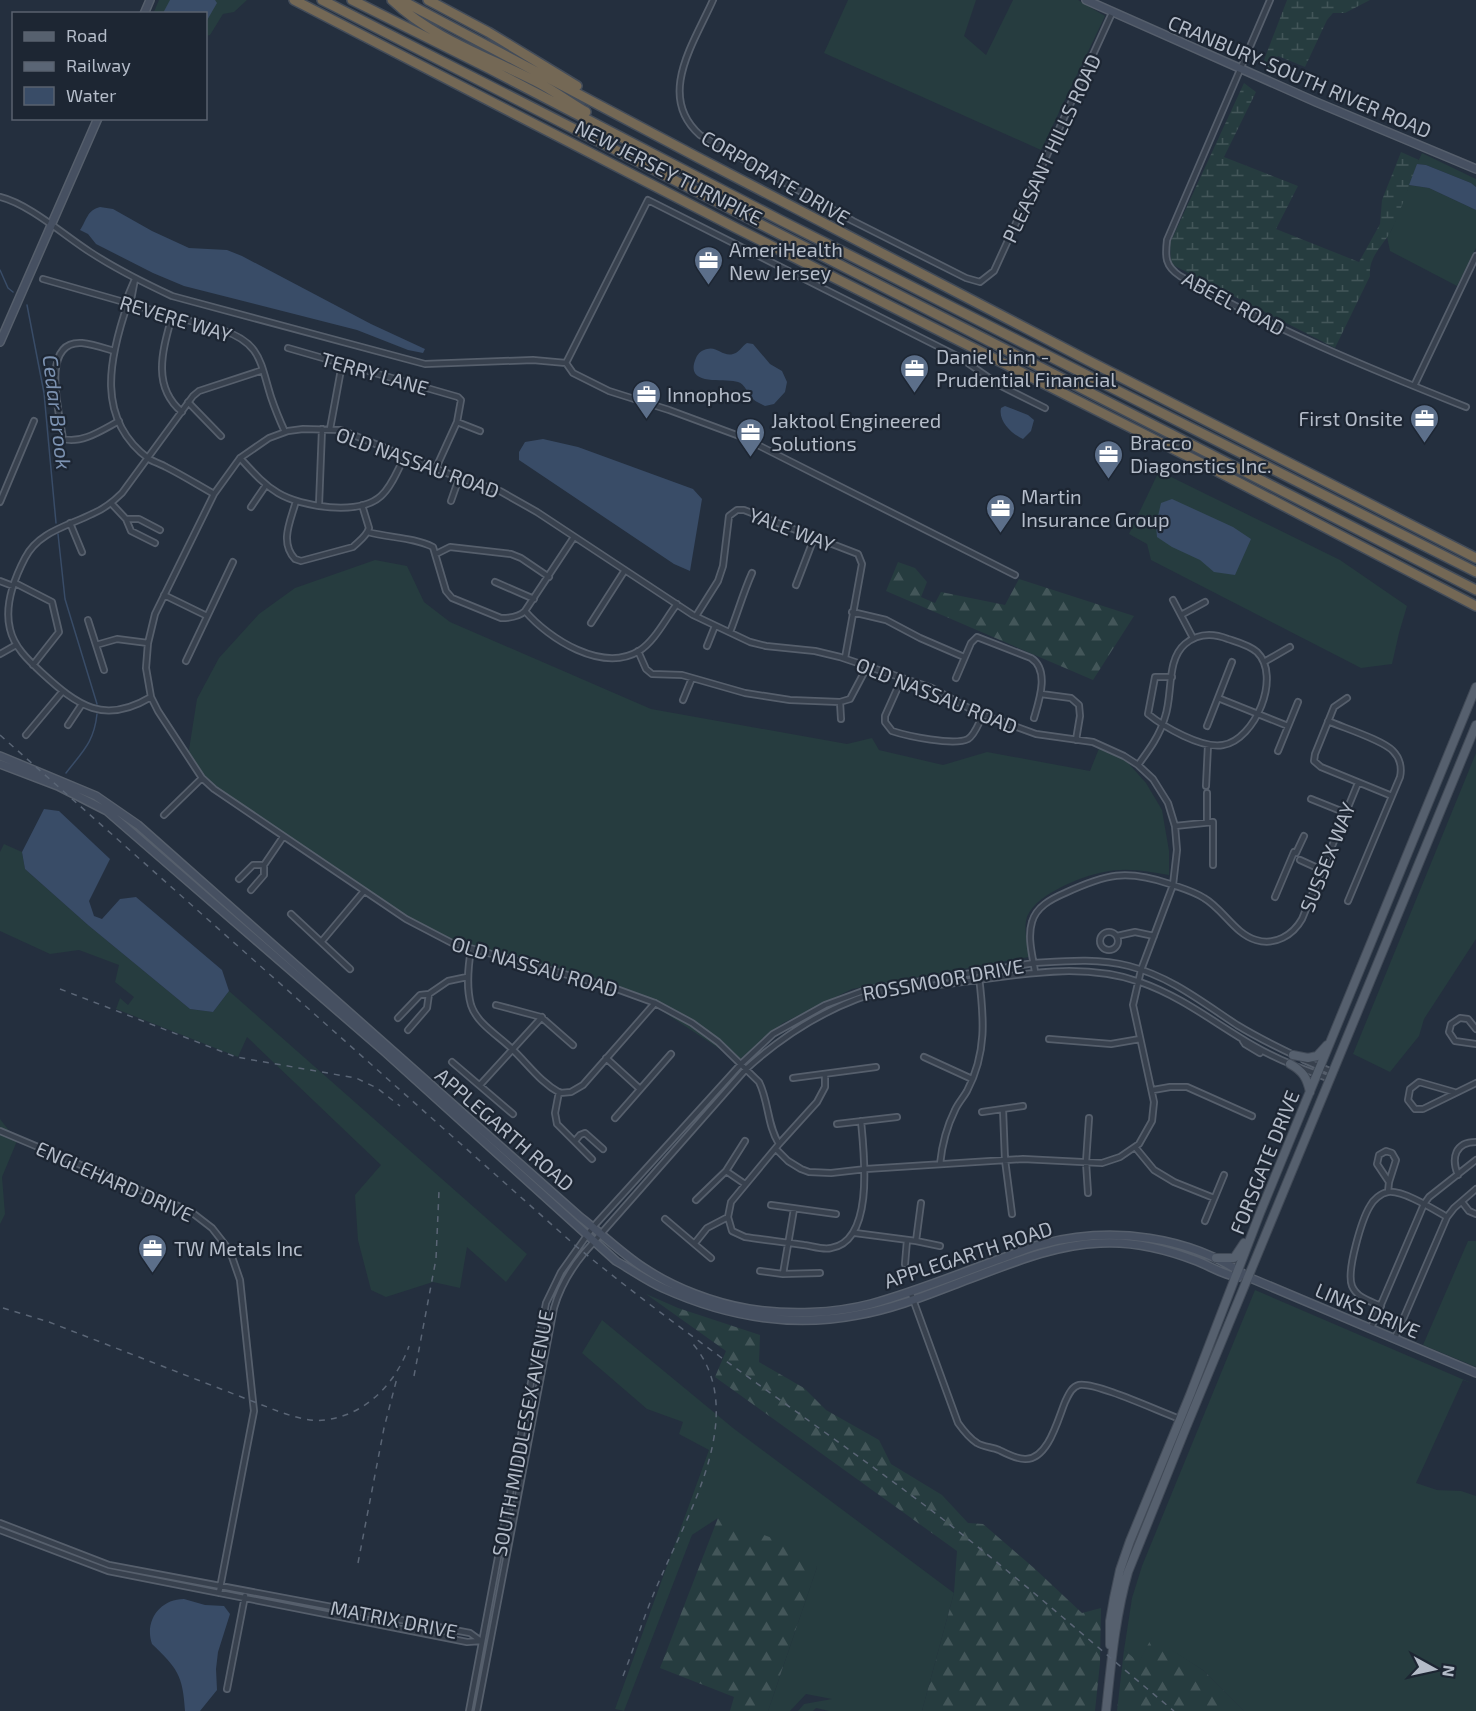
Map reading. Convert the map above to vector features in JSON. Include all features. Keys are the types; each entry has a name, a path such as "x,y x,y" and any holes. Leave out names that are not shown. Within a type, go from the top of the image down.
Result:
{"highway":[{"name":"NEW JERSEY TURNPIKE","path":"294,0 1476,606"},
{"name":"NEW JERSEY TURNPIKE","path":"322,0 1476,590"},
{"name":"NEW JERSEY TURNPIKE","path":"352,0 780,220 1476,572"},
{"path":"392,0 404,12 445,38 556,92 599,120 678,161 700,177"},
{"name":"NEW JERSEY TURNPIKE","path":"401,0 1085,359 1476,558"},
{"path":"428,0 488,32 635,123"}],"main road":[{"name":"CRANBURY-SOUTH RIVER ROAD","path":"1086,0 1476,169"},
{"path":"0,342 97,120"},
{"name":"FORSGATE DRIVE","path":"1184,1421 1260,1213 1476,687"},
{"name":"FORSGATE DRIVE","path":"1106,1711 1112,1656 1110,1621 1120,1570 1248,1277 1476,725"},
{"name":"APPLEGARTH ROAD","path":"0,756 96,796 138,825 593,1227 643,1268 682,1288 749,1309 783,1312 830,1311 870,1304 1042,1244 1067,1239 1108,1236 1148,1238 1167,1242 1216,1258 1237,1274"},
{"name":"APPLEGARTH ROAD","path":"0,764 58,786 113,816 384,1051 616,1261 661,1287 692,1300 729,1312 762,1319 795,1320 858,1316 913,1300 1035,1255 1101,1242 1138,1244 1176,1252 1248,1277"},
{"path":"1293,1055 1308,1058 1317,1056 1336,1031"},
{"path":"1290,1064 1300,1069 1306,1077 1310,1093"},
{"path":"1216,1258 1230,1259 1238,1255 1249,1230 1260,1213"},
{"name":"LINKS DRIVE","path":"1248,1277 1476,1373"}],"street":[{"name":"CORPORATE DRIVE","path":"713,0 687,56 679,83 678,97 692,128 700,135 860,224 966,278 980,282 985,280"},
{"path":"1242,69 1270,0"},
{"name":"PLEASANT HILLS ROAD","path":"985,280 994,271 1112,13"},
{"name":"ABEEL ROAD","path":"1242,69 1167,240 1165,256 1170,269 1277,327 1466,407"},
{"path":"0,197 21,206 91,253 135,279 172,296 425,364 533,360 566,363"},
{"path":"566,363 648,200 959,357 1001,386 1045,408"},
{"path":"1414,386 1476,256"},
{"name":"REVERE WAY","path":"43,279 243,338 257,354 285,432"},
{"path":"135,279 131,300 128,303 114,351 110,384 111,397 119,421 129,437 148,458 214,494"},
{"path":"172,316 162,354 163,379 170,400 182,412"},
{"path":"114,351 81,343 72,345 66,348 57,359 54,376 63,439 71,440 89,436 119,421"},
{"name":"TERRY LANE","path":"288,348 458,397 461,400 457,422"},
{"path":"566,363 573,374 609,391 742,437 1015,575"},
{"path":"330,429 342,364"},
{"path":"151,696 140,703 110,710 99,710 82,705 62,692 33,665 16,645 8,618 14,585 25,557 32,547 52,531 94,514 111,503 148,458 188,402 199,391 263,370"},
{"path":"188,402 221,436"},
{"path":"0,502 34,421"},
{"path":"436,468 457,422 480,431"},
{"name":"OLD NASSAU ROAD","path":"778,1146 759,1082 718,1042 692,1023 655,1003 611,987 471,950 431,933 283,837 224,797 202,778 158,711 151,696 146,668 148,644 155,614 164,595 214,494 240,458 269,438 285,432 303,429 341,430 459,478 500,491 696,616 750,642 815,651 845,658 932,688 983,715 1036,734 1093,742 1125,756 1138,765 1157,785 1168,803 1175,826"},
{"path":"319,505 322,429"},
{"path":"240,458 266,485 281,495 296,501 343,508 379,498 387,489 405,456"},
{"path":"451,501 459,478"},
{"path":"251,507 266,485"},
{"path":"296,501 286,535 287,546 295,559 308,561 352,547 368,532 368,521 362,504"},
{"path":"111,503 126,519 131,531 155,543"},
{"name":"YALE WAY","path":"696,616 718,581 725,554 727,522 732,512 744,510 858,554 861,559 861,571 845,658"},
{"path":"126,519 139,519 160,530"},
{"path":"70,523 82,552"},
{"path":"368,532 384,537 422,542 433,547 446,591 452,598 501,618 525,611 574,537"},
{"path":"796,585 814,538"},
{"path":"436,554 450,547 511,555 520,558 549,577"},
{"path":"186,661 233,562"},
{"path":"591,623 625,570"},
{"path":"730,632 738,615 740,599 752,573"},
{"path":"0,581 51,602 59,632 33,665"},
{"path":"495,582 534,599"},
{"path":"164,595 207,616"},
{"path":"1173,600 1193,638"},
{"path":"1181,615 1205,602"},
{"path":"525,611 542,630 583,652 608,659 638,651 648,644 677,604"},
{"path":"852,612 886,620 964,657"},
{"path":"88,620 104,670"},
{"path":"706,646 715,626"},
{"path":"1138,765 1153,745 1163,725 1169,704 1174,660 1178,652 1193,638 1214,634 1249,647 1264,662 1267,682 1251,726 1239,739 1221,746 1208,745 1163,725 1148,714 1155,677 1172,677"},
{"path":"956,678 964,657 977,637 1036,661 1041,679 1041,694 1034,718"},
{"path":"96,645 117,639 148,644"},
{"path":"0,654 16,645"},
{"path":"1264,662 1290,647"},
{"path":"638,651 646,669 652,674 682,675 745,693 790,700 840,702 850,699 867,667"},
{"path":"1207,726 1232,662"},
{"path":"683,700 692,678"},
{"path":"902,678 885,716 885,722 892,731 949,741 962,741 971,736 983,715"},
{"path":"26,735 62,692"},
{"path":"1041,694 1071,698 1079,705 1080,716 1076,740"},
{"path":"1218,698 1288,726"},
{"path":"1347,698 1334,707 1314,761 1321,767 1392,796"},
{"path":"840,702 841,719"},
{"path":"1278,751 1298,702"},
{"path":"68,725 82,705"},
{"path":"1328,721 1392,749 1399,760 1401,771 1348,901"},
{"path":"1206,786 1208,745"},
{"path":"164,815 202,778"},
{"name":"SUSSEX WAY","path":"1035,972 1030,934 1032,922 1043,905 1052,898 1104,877 1122,874 1141,876 1196,894 1215,905 1245,935 1255,940 1274,941 1290,934 1297,928 1358,783"},
{"path":"1206,793 1213,865"},
{"path":"1311,799 1346,813"},
{"path":"778,1146 788,1161 809,1172 831,1173 1005,1160 1102,1163 1128,1153 1143,1139 1152,1121 1153,1090 1133,1005 1141,970 1173,885 1177,863 1175,826 1210,822"},
{"path":"1275,897 1294,852 1296,853 1304,836"},
{"path":"251,890 264,875 264,865 283,837"},
{"path":"1300,860 1322,870"},
{"path":"239,879 253,865 264,865"},
{"path":"322,941 364,891"},
{"path":"291,914 350,969"},
{"path":"1117,936 1135,932 1154,936"},
{"path":"471,950 468,992 475,1014 534,1073 559,1092 571,1092 584,1085 655,1003"},
{"name":"ROSSMOOR DRIVE","path":"587,1234 741,1064 773,1034 825,1005 866,990 1034,963 1061,960 1095,961 1141,970 1178,986 1250,1032 1331,1076"},
{"path":"940,1164 947,1129 972,1079 983,1039 984,1019 978,972"},
{"name":"ROSSMOOR DRIVE","path":"595,1242 746,1068 781,1039 812,1019 859,998 900,990 1035,972 1094,972 1138,981 1174,995 1272,1057 1319,1071"},
{"path":"398,1018 420,995 429,994 448,981 468,977"},
{"path":"1174,995 1178,986"},
{"path":"408,1030 427,1008 429,994"},
{"path":"496,1005 542,1017 573,1045"},
{"path":"480,1085 542,1017"},
{"path":"1476,1029 1468,1019 1460,1018 1451,1024 1449,1032 1455,1041 1476,1044"},
{"path":"1243,1039 1250,1032"},
{"path":"1049,1039 1111,1044 1140,1039"},
{"path":"615,1118 671,1054"},
{"path":"924,1057 972,1079"},
{"path":"606,1058 640,1089"},
{"path":"453,1062 513,1114"},
{"path":"792,1078 876,1067"},
{"path":"825,1074 825,1087 817,1102 731,1202 728,1217 732,1231 745,1237 830,1249 849,1240 855,1233 860,1220 866,1169 861,1121"},
{"path":"1454,1092 1419,1082 1410,1089 1408,1100 1416,1109 1423,1109 1476,1083"},
{"path":"1153,1090 1187,1087 1252,1116"},
{"path":"559,1092 555,1113 557,1124 592,1158"},
{"path":"982,1112 1023,1106"},
{"path":"1003,1109 1005,1160 1012,1214"},
{"path":"837,1124 897,1117"},
{"path":"1088,1193 1086,1162 1089,1118"},
{"name":"ENGLEHARD DRIVE","path":"0,1131 190,1211 212,1228 230,1251 240,1280 254,1411 219,1593"},
{"path":"574,1141 585,1133 603,1149"},
{"path":"696,1200 726,1171 745,1141"},
{"path":"1458,1174 1454,1159 1457,1150 1465,1144 1476,1142"},
{"path":"1135,1147 1154,1170 1174,1182 1214,1198"},
{"path":"1389,1182 1377,1161 1380,1153 1386,1151 1392,1152 1396,1160 1389,1182 1389,1192"},
{"path":"1371,1328 1424,1204 1429,1197 1476,1160"},
{"path":"726,1171 745,1184"},
{"path":"1205,1221 1224,1175"},
{"path":"1395,1338 1447,1217 1476,1189"},
{"path":"1381,1306 1358,1295 1352,1285 1350,1274 1362,1226 1374,1200 1389,1192 1399,1194 1447,1217"},
{"path":"1461,1202 1476,1214"},
{"path":"916,1241 921,1203"},
{"path":"771,1205 836,1214"},
{"path":"783,1274 794,1209"},
{"path":"695,1243 707,1228 728,1217"},
{"path":"665,1219 711,1258"},
{"path":"855,1233 940,1246"},
{"name":"SOUTH MIDDLESEX AVENUE","path":"469,1711 546,1303 561,1272 587,1234"},
{"path":"904,1264 907,1240"},
{"name":"SOUTH MIDDLESEX AVENUE","path":"477,1711 554,1308 563,1282 574,1265 595,1242"},
{"path":"760,1271 783,1274 820,1273"},
{"path":"910,1291 958,1423 964,1432 978,1444 1024,1460 1040,1454 1047,1446 1068,1396 1078,1385 1097,1387 1184,1421"},
{"name":"MATRIX DRIVE","path":"0,1523 109,1565 470,1633 481,1641"},
{"name":"MATRIX DRIVE","path":"0,1530 108,1571 467,1642 481,1641"},
{"path":"227,1689 246,1591"}],"green space":[{"path":"159,0 247,0 234,12 223,14 210,35 207,36 207,12 154,12"},
{"path":"848,0 976,0 964,36 986,55 1013,0 1078,0 1105,16 1041,150 824,53"},
{"path":"1287,0 1370,0 1345,13 1333,13 1327,20 1305,67 1278,56 1270,71 1264,60"},
{"path":"1244,83 1256,92 1224,157 1298,186 1276,229 1359,262 1380,224 1382,200 1401,152 1419,160 1393,227 1374,256 1370,276 1335,348 1171,264 1170,243"},
{"path":"1422,153 1476,179 1476,187 1426,165 1417,164"},
{"path":"1409,185 1429,188 1476,210 1476,248 1457,286 1390,251 1387,237"},
{"path":"1159,471 1340,560 1407,606 1392,664 1361,668 1151,560 1147,544 1129,534"},
{"path":"375,560 407,566 424,602 450,622 651,709 847,744 872,738 879,750 943,765 987,752 1090,771 1100,746 1121,755 1146,783 1162,810 1169,851 1169,875 1120,870 1094,874 1071,883 1037,903 1030,912 1026,921 1029,957 852,989 783,1023 738,1061 641,997 441,939 274,833 222,797 188,756 197,699 219,658 259,614 295,588"},
{"path":"898,562 915,568 927,582 921,597 935,603 941,592 1005,605 1019,579 1134,616 1093,680 886,591"},
{"path":"1476,753 1476,939 1424,1019 1419,1036 1390,1072 1353,1054"},
{"path":"4,844 22,852 25,869 88,925 190,1009 213,1012 229,991 527,1254 506,1282 467,1247 460,1288 433,1282 386,1297 371,1290 358,1240 355,1195 381,1165 247,1037 238,1057 116,1009 120,998 128,1005 134,997 115,982 119,965 79,950 50,954 0,931 0,852"},
{"path":"0,1119 17,1141 2,1177 5,1214 0,1224"},
{"path":"1468,1241 1476,1241 1476,1367 1423,1345"},
{"path":"1255,1290 1476,1385 1463,1380 1416,1483 1437,1490 1461,1491 1476,1496 1476,1711 1244,1711 1204,1671 1152,1638 1139,1663 1124,1650 1132,1598 1142,1566"},
{"path":"646,1294 678,1308 760,1335 759,1362 804,1388 826,1410 879,1440 891,1464 942,1495 968,1523 983,1524 1082,1613 1101,1608 1100,1663 1095,1711 922,1711 954,1593 957,1551 715,1377 726,1351"},
{"path":"602,1320 733,1428 954,1593 922,1711 829,1711 816,1708 813,1711 798,1711 804,1704 832,1699 806,1694 790,1711 768,1711 817,1567 718,1518 692,1535 624,1711 615,1709 709,1450 679,1434 683,1422 647,1409 582,1353"},
{"path":"718,1518 796,1547 817,1567 768,1711 730,1711 734,1697 660,1668"},
{"path":"1152,1637 1204,1671 1244,1711 1117,1711 1124,1650 1139,1662"}],"water":[{"path":"170,0 215,0 217,3 207,20 207,12 164,12"},
{"path":"1417,164 1426,165 1471,183 1476,187 1476,210 1429,188 1409,185"},
{"path":"100,207 113,209 189,248 227,250 242,256 371,324 425,349 423,353 408,350 357,330 184,286 153,273 96,244 88,234 80,230 90,213"},
{"path":"747,343 753,344 770,364 782,371 787,382 785,392 774,404 765,406 757,402 738,382 708,379 695,374 696,358 705,349 711,348 729,355 737,352"},
{"path":"1005,406 1028,415 1034,420 1031,431 1023,439 1014,434 1004,422 1001,408"},
{"path":"543,439 578,447 693,489 702,499 690,571 674,564 519,460 519,452 525,442"},
{"path":"1172,499 1233,527 1251,539 1235,575 1214,572 1200,560 1157,537 1156,525 1161,503"},
{"path":"44,809 59,811 110,859 89,901 94,916 102,919 120,899 136,897 222,970 229,991 213,1012 190,1009 88,925 25,869 22,852"},
{"path":"184,1599 205,1605 224,1606 230,1614 218,1652 217,1690 200,1711 185,1711 183,1689 177,1673 152,1644 150,1635 152,1620 161,1607 175,1600"}],"waterway":[{"name":"Cedar Brook","path":"0,270 8,288 13,292"},
{"name":"Cedar Brook","path":"27,305 44,393 56,523"},
{"name":"Cedar Brook","path":"58,534 65,599 97,704"},
{"name":"Cedar Brook","path":"66,773 90,739 97,714"}],"railway":[{"path":"0,735 577,1247 703,1345 952,1526 1174,1711"},
{"path":"60,989 236,1057 356,1078 377,1088 400,1106"},
{"path":"414,1376 436,1259 439,1191"},
{"path":"3,1308 49,1322 280,1412 314,1420 325,1420 354,1412 378,1395 396,1372 409,1346"},
{"path":"623,1676 651,1601 699,1492 709,1460 715,1430 716,1399 709,1370 693,1344"},
{"path":"358,1563 384,1428 397,1378"}],"place":[{"name":"AmeriHealth New Jersey","path":"708,286"},
{"name":"Daniel Linn - Prudential Financial","path":"915,394"},
{"name":"Innophos","path":"646,420"},
{"name":"First Onsite","path":"1424,444"},
{"name":"Jaktool Engineered Solutions","path":"750,458"},
{"name":"Bracco Diagonstics Inc.","path":"1109,480"},
{"name":"Martin Insurance Group","path":"1000,534"},
{"name":"TW Metals Inc","path":"153,1274"}]}
